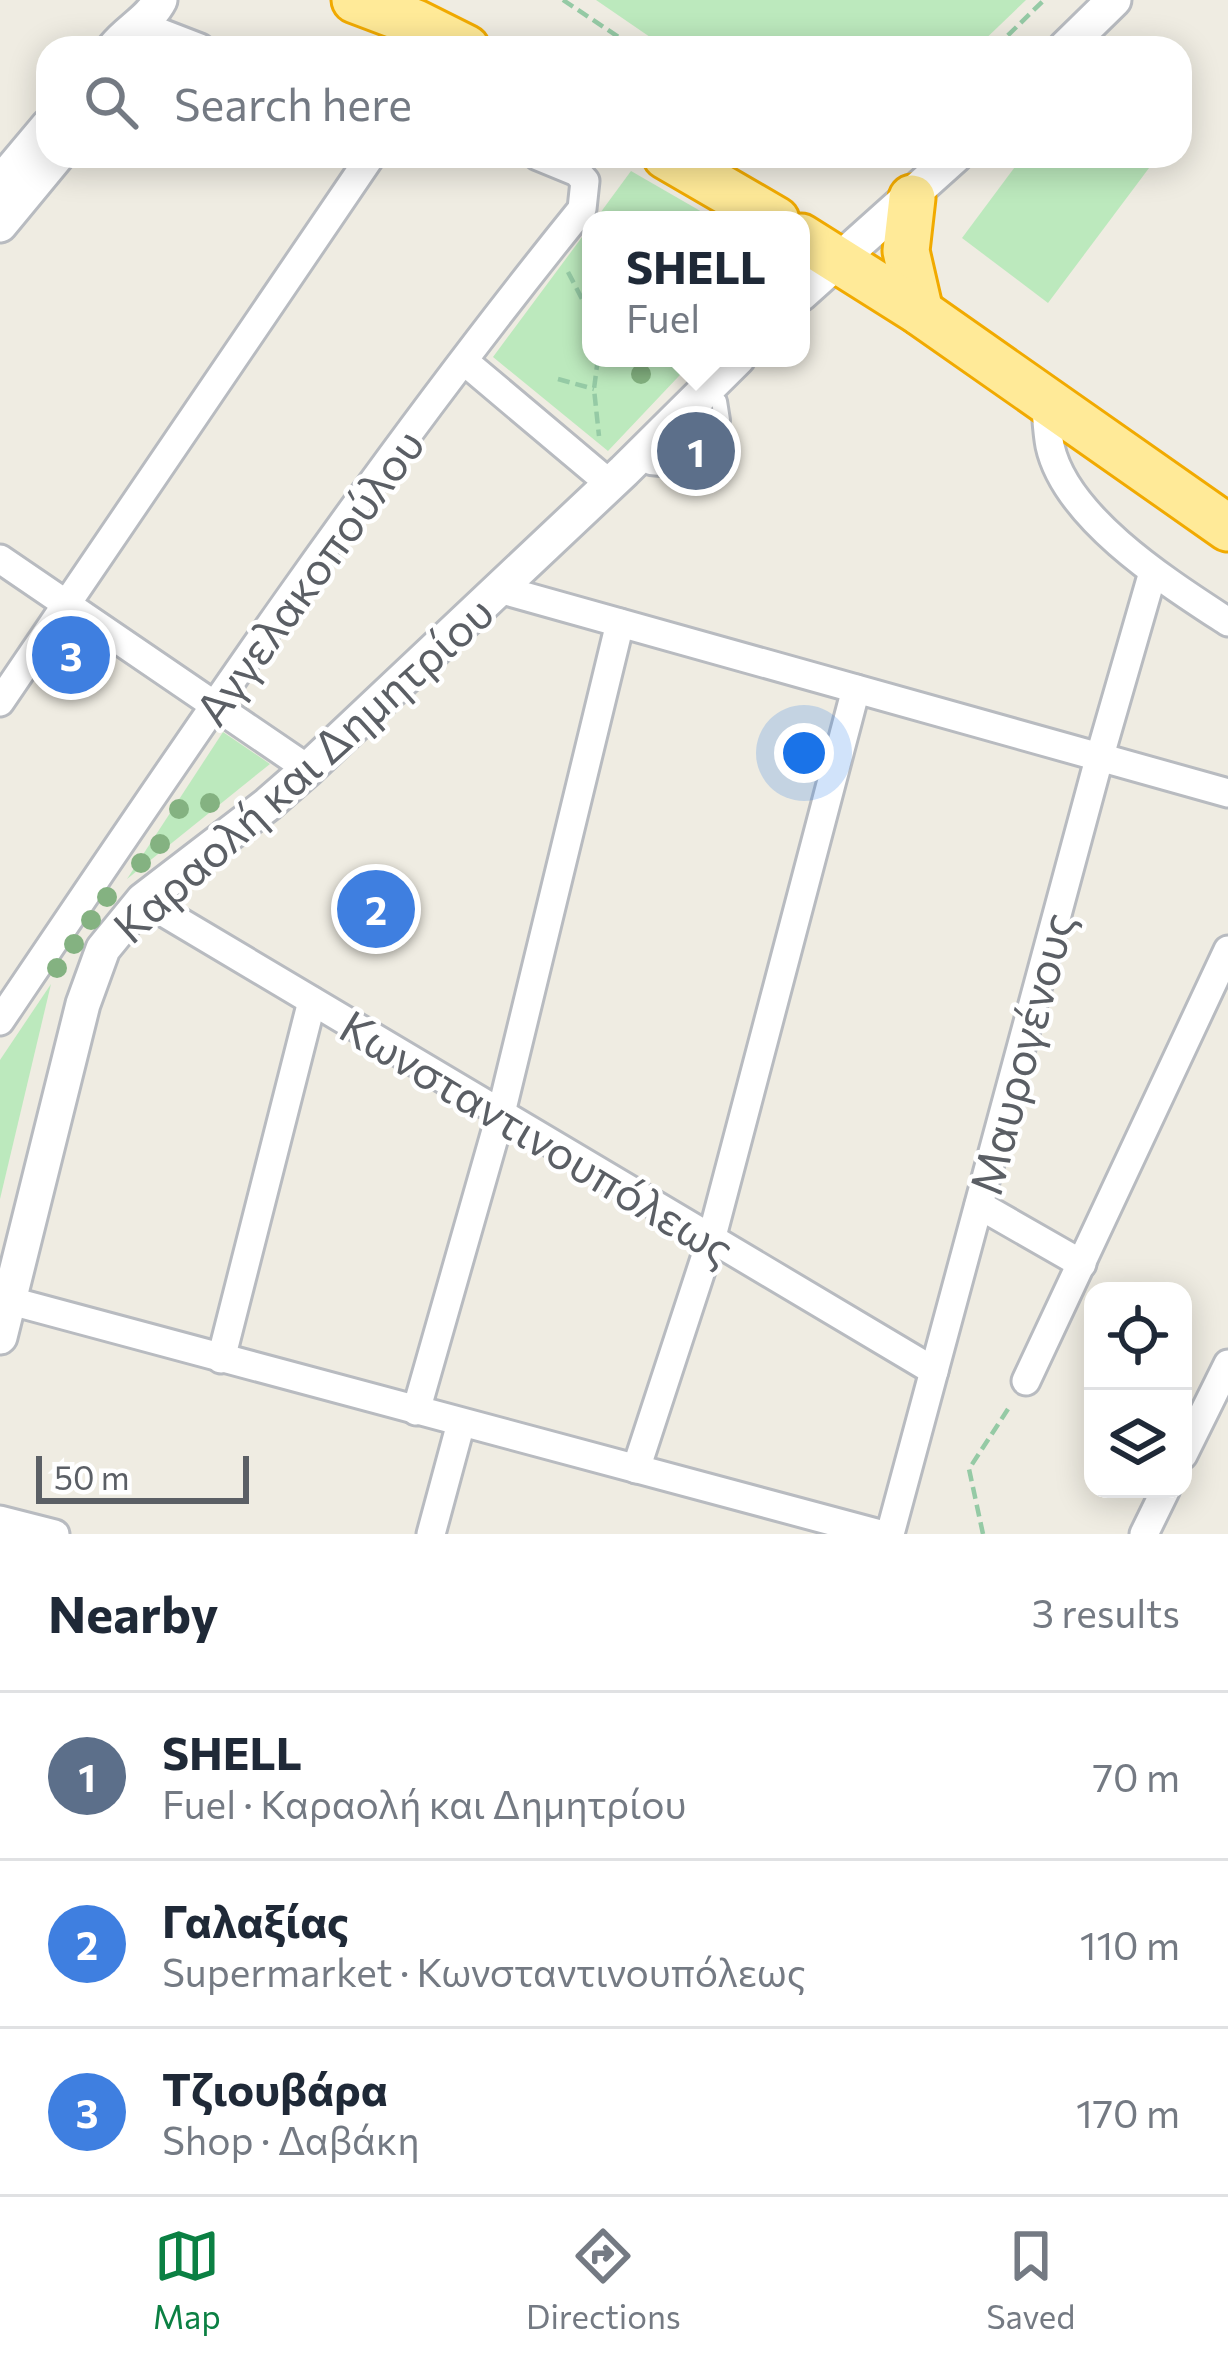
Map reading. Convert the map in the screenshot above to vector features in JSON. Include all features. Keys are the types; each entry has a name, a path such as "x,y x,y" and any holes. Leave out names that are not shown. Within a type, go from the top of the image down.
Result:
{"highway":[{"path":"355,0 433,36"},
{"path":"684,168 744,207"},
{"path":"912,199 906,251 920,312"},
{"path":"819,249 920,312 1228,528"}],"street":[{"path":"1077,36 1114,0"},
{"path":"124,36 154,23"},
{"path":"0,183 36,140"},
{"path":"0,225 47,168"},
{"path":"0,702 363,168"},
{"name":"Αγγελακοπούλου","path":"0,1021 214,703 581,209 585,181 567,168"},
{"path":"819,249 912,199 943,168"},
{"path":"464,361 597,473"},
{"name":"Καραολή και Δημητρίου","path":"0,1337 4,1301 93,972 118,926 142,900 308,769 499,589 597,473 727,367"},
{"path":"1046,399 1051,449 1091,515 1153,572 1228,622"},
{"path":"0,559 308,769"},
{"name":"Μαυρογένους","path":"890,1534 1153,572"},
{"path":"499,589 1228,794"},
{"path":"416,1411 501,1113 620,623"},
{"path":"636,1469 711,1240 856,688"},
{"name":"Κωνσταντινουπόλεως","path":"142,900 934,1371"},
{"path":"1026,1381 1228,950"},
{"path":"221,1359 312,1001"},
{"path":"979,1205 1082,1264"},
{"path":"4,1301 880,1534"},
{"path":"1192,1437 1228,1364"},
{"path":"431,1534 461,1423"},
{"path":"1144,1534 1162,1498"},
{"path":"0,1520 55,1534"}],"lane":[{"path":"650,467 671,469 722,420 719,401"}],"path":[{"path":"563,0 617,36"},
{"path":"1007,36 1044,0"},
{"path":"547,252 582,297"},
{"path":"597,367 594,389 601,445 597,473"},
{"path":"558,380 594,389"},
{"path":"982,1534 969,1469 1026,1381"}],"green space":[{"path":"596,0 1026,0 988,36 648,36"},
{"path":"1014,168 1149,168 1048,303 962,238"},
{"path":"631,171 700,211 602,211"},
{"path":"582,237 582,367 687,367 608,451 493,357"},
{"path":"223,732 270,764 127,879"},
{"path":"51,984 0,1199 0,1060"}],"place":[{"name":"SHELL","path":"696,451"},
{"name":"Τζιουβάρα","path":"71,655"},
{"name":"Γαλαξίας","path":"376,909"}]}
